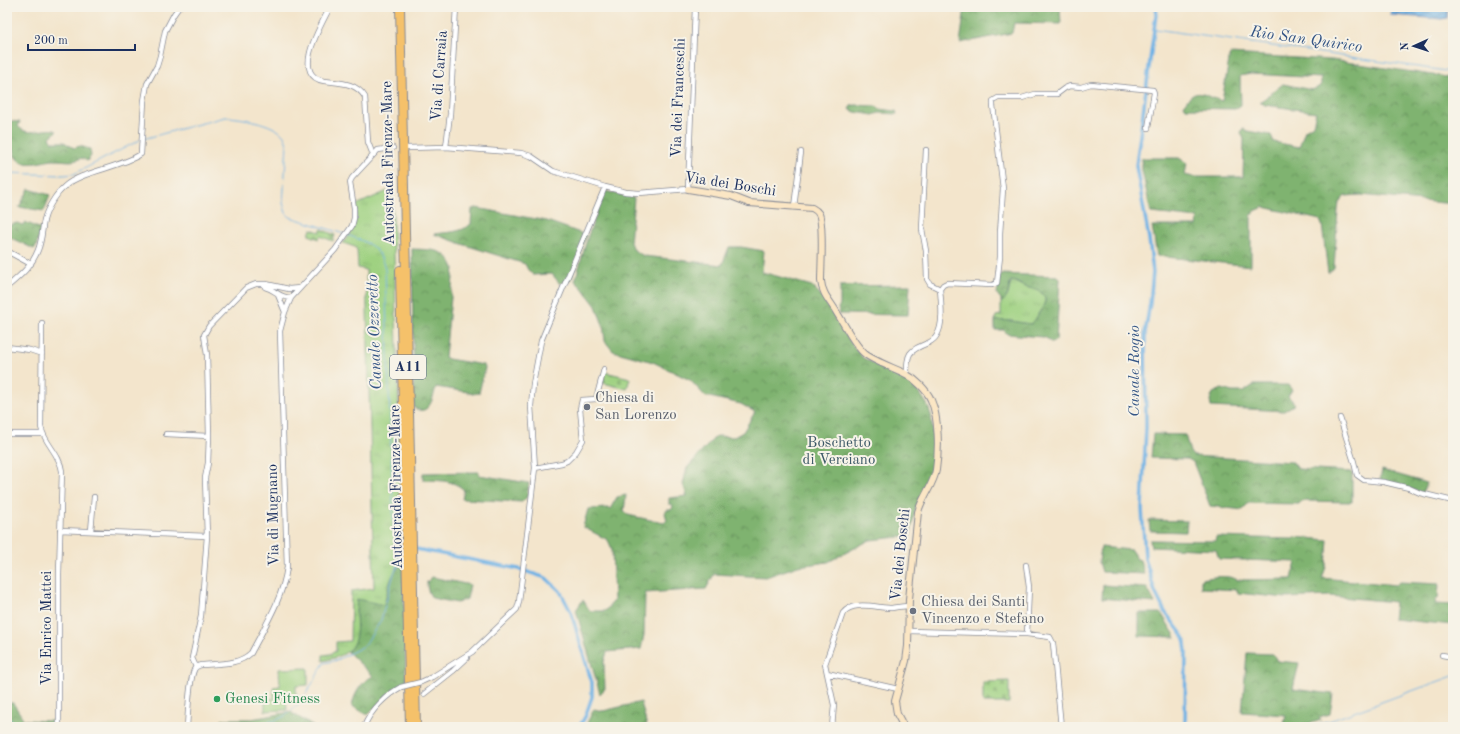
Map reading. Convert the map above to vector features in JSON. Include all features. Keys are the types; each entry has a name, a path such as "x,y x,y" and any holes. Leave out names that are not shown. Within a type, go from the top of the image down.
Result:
{"highway":[{"name":"Autostrada Firenze-Mare","path":"395,7 410,727"},
{"name":"Autostrada Firenze-Mare","path":"400,7 416,727"}],"street":[{"path":"7,287 31,264 38,251 47,213 59,192 74,180 120,164 140,155 144,101 147,84 157,66 165,31 179,7"},
{"path":"330,7 321,25 310,54 308,63 310,72 317,79 349,84 359,88 365,97 368,142 373,155 378,150 393,148"},
{"name":"Via di Carraia","path":"446,147 450,114 456,7"},
{"name":"Via dei Franceschi","path":"688,189 695,7"},
{"path":"907,375 908,358 914,348 931,342 938,334 940,322 940,289 947,283 992,285 997,282 1000,257 1003,189 993,101 998,98 1022,98 1036,94 1057,94 1070,86 1091,84 1153,90 1154,93 1148,128"},
{"name":"Via dei Boschi","path":"408,148 446,147 522,153 531,156 553,171 605,188 639,193 688,189 730,196 748,203 812,208 819,214 821,228 821,286 826,297 858,346 865,354 907,375 921,386 931,399 935,412 937,441 936,472 922,500 918,512 908,606 909,631 906,661 898,689 895,709 899,720 904,727"},
{"path":"926,150 922,229 926,251 927,279 930,284 940,289"},
{"path":"794,207 801,152"},
{"name":"Via di Mugnano","path":"196,667 201,665 237,662 245,659 251,653 282,593 286,580 287,567 280,331 285,312 292,298 349,232 354,218 350,182 367,160 373,155"},
{"path":"424,694 453,671 517,608 523,573 535,468 531,406 533,384 541,341 605,188"},
{"path":"7,251 31,264"},
{"path":"187,727 193,671 196,667 192,658 201,616 207,536 206,478 209,436 207,355 204,335 209,326 246,288 256,284 266,284 285,288 300,288"},
{"path":"256,284 270,288 283,298 292,298"},
{"path":"285,288 292,298"},
{"path":"278,295 285,312"},
{"path":"7,434 42,434 42,323"},
{"path":"7,347 30,350 42,354"},
{"path":"535,468 562,463 576,452 583,440 580,409 582,400 596,399 604,369"},
{"path":"1340,418 1357,475 1364,480 1403,486 1420,493 1453,501"},
{"name":"Via Enrico Mattei","path":"42,434 55,452 61,466 59,727"},
{"path":"166,434 209,436"},
{"path":"91,530 94,497"},
{"path":"60,530 91,530 207,536"},
{"path":"1026,565 1029,587 1026,634"},
{"path":"832,727 834,705 827,673 826,660 843,613 852,606 894,608 908,606"},
{"path":"909,631 1026,634 1052,638 1061,727"},
{"path":"364,727 374,710 388,695 401,688 432,677 472,652"},
{"path":"1442,655 1453,657"},
{"path":"827,673 898,689"}],"green space":[{"path":"965,7 1060,7 1061,24 1014,23 1012,33 960,43"},
{"path":"1230,54 1332,60 1453,78 1453,204 1361,195 1345,196 1339,203 1334,268 1328,273 1322,225 1320,220 1264,207 1255,211 1251,216 1251,266 1157,256 1152,226 1197,226 1198,218 1151,213 1142,170 1142,158 1179,158 1187,163 1185,175 1193,177 1243,177 1244,139 1241,133 1243,128 1247,131 1271,135 1274,142 1299,147 1305,130 1313,125 1316,112 1265,105 1260,102 1283,84 1312,90 1321,86 1321,78 1251,74 1240,76 1241,105 1235,109 1186,108 1184,105 1188,99 1192,95 1197,94 1222,101"},
{"path":"851,106 876,106 879,109 896,111 897,114 879,113 873,115 855,112 849,109"},
{"path":"10,121 20,122 18,126 22,130 32,132 48,130 57,131 50,137 52,142 64,142 74,148 80,146 90,149 91,156 87,161 82,158 72,161 50,160 34,163 23,163 15,156 10,141 7,129"},
{"path":"29,189 50,195 44,211 19,207"},
{"path":"392,189 403,563 397,567 384,605 356,609 356,638 350,649 344,654 335,658 323,661 323,655 336,651 336,642 350,641 351,591 374,588 366,270 358,268 357,250 355,247 343,243 354,226 356,205"},
{"name":"Boschetto di Verciano","path":"605,191 634,198 630,243 635,251 644,256 722,265 729,247 741,247 764,251 762,272 812,286 820,294 851,343 863,358 907,379 919,392 927,404 931,415 934,449 933,468 916,506 910,536 870,540 828,562 798,566 766,577 714,574 706,589 645,593 644,635 641,649 607,652 604,662 605,689 600,694 576,610 583,600 590,611 605,611 614,601 612,549 608,540 583,527 588,509 610,509 617,497 626,495 624,512 628,515 664,523 667,520 665,513 673,507 672,504 669,504 669,498 687,496 683,484 687,468 716,436 734,437 743,432 755,412 741,404 705,396 690,380 653,362 613,351 605,341 603,325 596,306 575,281 588,236"},
{"path":"476,208 547,221 586,235 571,279 560,284 552,274 533,275 525,264 434,234 454,232 467,227 471,224 472,209"},
{"path":"25,222 41,229 36,247 34,249 7,236 7,226 17,223 23,225"},
{"path":"311,229 320,232 321,229 335,235 333,241 320,236 319,239 309,235"},
{"path":"412,249 432,250 443,253 451,261 454,268 445,357 448,359 484,365 485,368 479,393 472,394 436,387 430,405 423,410 414,408"},
{"path":"1000,274 1058,276 1060,279 1056,340 1052,343 1046,338 1042,337 1007,334 1004,330 995,330 995,321 1010,321 1031,324 1045,301 1045,297 1040,292 1012,281 1010,282 1007,296 1001,302 1001,299 997,294"},
{"path":"1012,281 1036,290 1045,297 1043,305 1031,324 1010,321 995,321 996,316 1001,315 1001,302 1008,296"},
{"path":"910,285 908,315 840,315 838,308 840,305 840,286"},
{"path":"605,372 630,378 627,389 603,383"},
{"path":"1254,385 1288,385 1292,390 1288,396 1295,404 1284,411 1211,407 1210,400 1213,393 1222,389 1232,392 1243,392"},
{"path":"1153,434 1185,435 1190,452 1193,456 1293,462 1298,469 1352,472 1352,502 1302,501 1299,504 1248,503 1243,510 1210,506 1193,462 1188,459 1151,458"},
{"path":"1382,470 1427,483 1423,493 1380,480"},
{"path":"479,472 479,475 529,483 527,497 522,502 462,499 464,490 460,486 445,481 423,480 423,473"},
{"path":"1149,520 1187,521 1186,532 1150,531"},
{"path":"1216,537 1293,539 1295,537 1328,540 1326,567 1322,578 1396,585 1399,582 1439,584 1438,599 1436,599 1435,604 1453,605 1453,625 1393,619 1395,602 1330,596 1286,598 1238,593 1237,590 1201,588 1201,579 1215,577 1229,577 1238,580 1292,579 1296,562 1219,559 1216,550 1151,547 1150,540 1215,541"},
{"path":"1101,547 1131,550 1137,559 1140,560 1144,574 1102,572 1099,562"},
{"path":"403,563 406,683 393,689 368,715 352,706 354,697 359,689 373,676 348,652 355,640 357,627 357,599 384,605 392,576"},
{"path":"432,577 470,585 467,599 457,603 432,598 428,590 427,582"},
{"path":"1103,585 1147,588 1155,603 1102,598"},
{"path":"1139,613 1161,613 1176,637 1139,636"},
{"path":"1247,653 1273,654 1277,661 1299,663 1293,689 1333,694 1330,714 1319,717 1321,720 1299,727 1283,727 1286,715 1242,712"},
{"path":"308,668 308,685 296,686 296,698 286,698 287,710 265,711 265,699 274,699 273,687 280,686 279,669"},
{"path":"1009,681 1009,703 983,703 983,682"},
{"path":"641,702 647,727 585,727 594,709 603,711"},
{"path":"7,703 13,703 24,720 54,721 54,727 7,727"},
{"path":"289,711 314,727 222,726 221,721 223,719 252,719"}],"water":[{"path":"1391,7 1448,7 1447,18 1441,19 1390,15"}],"waterway":[{"name":"Canale Rogio","path":"1157,7 1136,166 1149,239 1153,272 1145,333 1146,427 1142,508 1145,558 1155,592 1165,612 1184,637 1186,651 1185,727"},
{"name":"Rio San Quirico","path":"1155,29 1453,72"},
{"name":"Canale Ozzeretto","path":"143,139 225,117 239,118 272,127 283,135 287,144 283,203 286,213 290,217 344,234"},
{"name":"Canale Ozzeretto","path":"7,173 74,174 140,140"},
{"name":"Canale Ozzeretto","path":"347,235 372,246 380,255 385,269 394,536 395,539 402,544"},
{"path":"203,727 211,723 219,722 261,723 279,719 296,707 324,663 337,660 364,646 381,620 394,573 400,563 400,543"},
{"name":"Canale Ozzeretto","path":"416,549 519,569 546,578 560,591 571,612 592,683 592,697 585,717 579,727"},
{"path":"1313,727 1453,676"},
{"path":"7,718 21,725 56,726"}],"place":[{"name":"Chiesa di San Lorenzo","path":"587,407"},
{"name":"Chiesa dei Santi Vincenzo e Stefano","path":"913,611"},
{"name":"Genesi Fitness","path":"217,699"}]}
